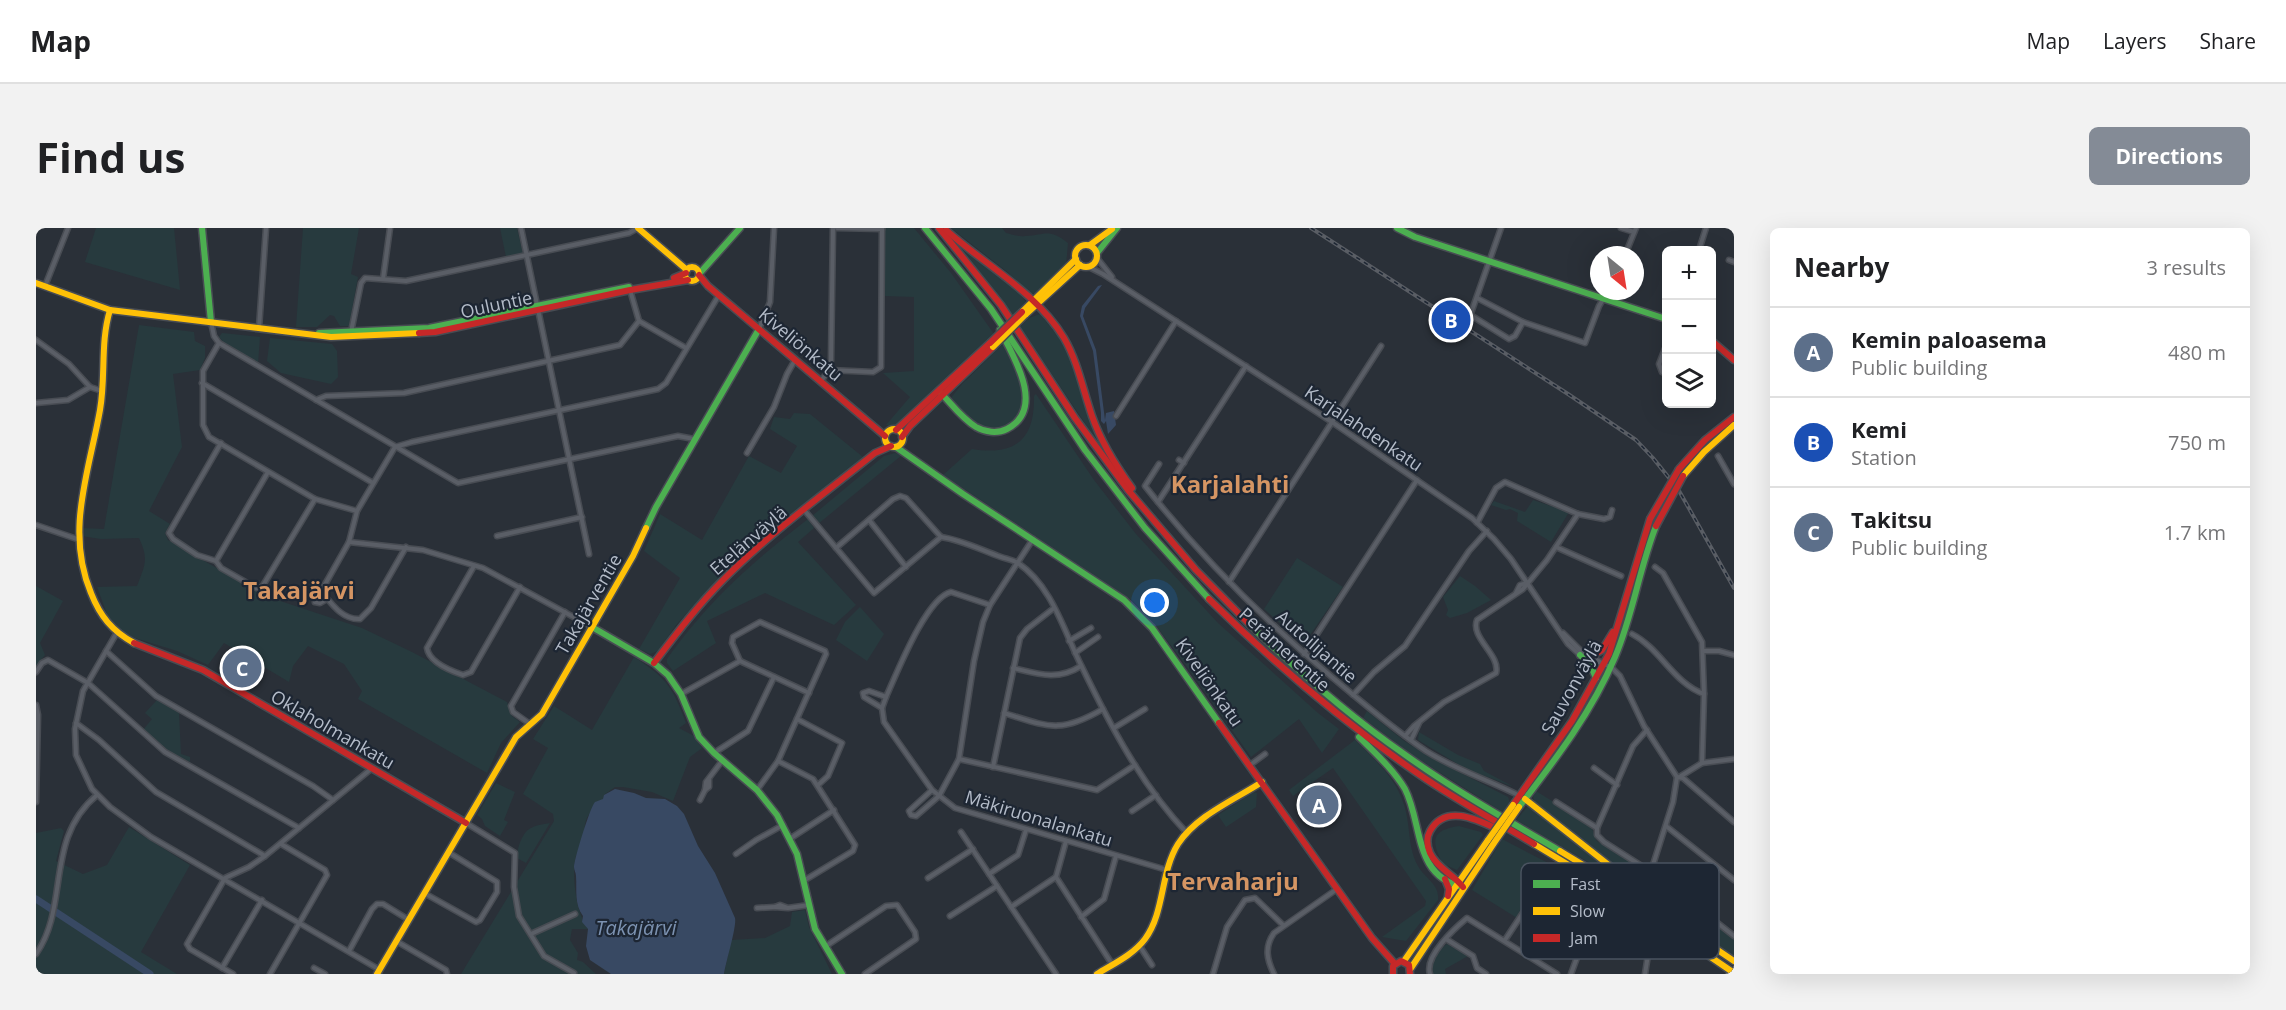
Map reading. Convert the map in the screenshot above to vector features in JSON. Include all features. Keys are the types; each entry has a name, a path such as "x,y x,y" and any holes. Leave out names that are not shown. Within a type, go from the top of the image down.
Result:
{"main road":[{"path":"202,228 210,322"},
{"name":"Kiveliönkatu","path":"638,228 875,425 889,434 900,433 912,456"},
{"name":"Ouluntie","path":"36,283 110,310 308,334 351,334 429,328 630,290 693,274 740,228"},
{"name":"Perämerentie","path":"925,228 991,309 1085,450 1145,528 1230,620 1346,722 1420,776 1564,863"},
{"name":"Perämerentie","path":"939,228 999,303 1085,432 1142,508 1190,564 1246,622 1307,678 1362,723 1452,786 1583,863"},
{"path":"944,228 961,245 996,270 1035,303 1055,325 1067,344 1099,433 1141,502 1142,508"},
{"path":"1115,228 1101,246 1096,262 1089,267 1080,265 1076,259 1076,252 1079,248 1090,245 1115,228"},
{"path":"1397,228 1415,237 1490,261 1590,289"},
{"path":"1090,245 1097,256"},
{"name":"Etelänväylä","path":"1035,303 1076,259"},
{"name":"Etelänväylä","path":"875,453 893,446 902,439 910,426 941,393 1023,314 1080,265"},
{"name":"Ouluntie","path":"539,307 693,274"},
{"path":"941,393 972,425 988,431 999,432 1013,426 1021,418 1025,406 1023,380 1015,360 968,278"},
{"path":"1620,300 1662,317"},
{"path":"110,310 103,345 102,392 80,501 77,539 82,565 95,604 101,616 116,634"},
{"name":"Takajärventie","path":"378,972 516,737 542,714 633,556 656,507 694,439 759,329"},
{"path":"1716,344 1734,360"},
{"name":"Etelänväylä","path":"654,663 718,585 758,548 875,453 889,434 941,393"},
{"name":"Sauvonväylä","path":"1404,961 1457,883 1516,806 1572,722 1596,679 1617,629 1650,519 1679,470 1705,440 1734,417"},
{"name":"Sauvonväylä","path":"1522,797 1584,715 1611,668 1656,526 1665,506 1683,476 1704,452 1734,425"},
{"name":"Kiveliönkatu","path":"889,434 893,446 912,456 963,494 1124,600 1152,628 1372,938 1395,964"},
{"path":"592,627 654,663 673,681 681,694 695,732 722,761 757,790 784,825 791,838 805,880 812,921 842,974"},
{"path":"1591,656 1605,648 1617,629"},
{"name":"Oklaholmankatu","path":"116,634 225,681 283,719 338,747 371,769 466,823"},
{"path":"1580,655 1591,666 1596,679"},
{"path":"1346,722 1390,769 1404,788 1413,809 1424,858 1433,870 1457,883"},
{"path":"1097,974 1139,945 1150,930 1173,853 1186,832 1262,782"},
{"path":"1522,797 1607,863"},
{"path":"1463,887 1439,867 1429,852 1429,833 1438,820 1448,815 1461,815 1517,835"},
{"name":"Sauvonväylä","path":"1410,971 1491,841"},
{"path":"1444,878 1449,889 1448,896"},
{"name":"Perämerentie","path":"1719,950 1734,961"},
{"name":"Perämerentie","path":"1713,959 1734,973"},
{"path":"1393,974 1392,969 1395,964 1404,961 1410,971"}],"street":[{"path":"45,286 68,228"},
{"path":"259,328 266,228"},
{"path":"383,279 390,228"},
{"path":"521,228 589,554"},
{"path":"351,334 361,283 364,279 406,281 629,233 638,228"},
{"name":"Takajärventie","path":"759,329 770,302 774,228"},
{"path":"821,381 829,370 831,360 835,228 882,228 881,368 873,372 829,370"},
{"path":"1501,228 1471,310 1472,316 1511,339 1523,322"},
{"path":"1621,228 1635,230 1629,246"},
{"path":"1700,246 1706,228"},
{"name":"Karjalahdenkatu","path":"1097,256 1101,265 1117,282"},
{"name":"Karjalahdenkatu","path":"1089,267 1117,282 1332,422 1477,523 1506,552 1563,633"},
{"path":"630,290 639,321 686,348"},
{"path":"327,599 323,603 315,602 349,542 357,511 394,447 412,441 658,389 666,383 719,295"},
{"path":"1477,298 1523,322 1585,343 1603,300"},
{"path":"316,400 326,396 409,392 621,345 639,321"},
{"path":"1116,416 1176,321"},
{"path":"210,322 214,336 219,343 394,447 460,483 678,435 694,439"},
{"path":"36,340 69,364 90,387 102,392"},
{"path":"219,343 205,365 202,383 204,429 209,437 315,499 357,511"},
{"path":"1229,582 1381,346"},
{"path":"1662,356 1659,364 1662,372"},
{"path":"747,453 774,407 795,359"},
{"path":"1158,502 1246,366"},
{"path":"202,383 373,483"},
{"path":"36,403 68,400 90,387"},
{"path":"221,443 169,533 172,539 198,555 216,561 222,569 256,588 261,588 315,499"},
{"path":"1718,456 1734,484"},
{"path":"1179,460 1184,463"},
{"name":"Autoilijantie","path":"1159,464 1145,486 1229,582 1305,654 1411,740 1456,768 1522,797"},
{"path":"216,561 268,472"},
{"path":"1305,654 1417,480"},
{"path":"1477,523 1496,488 1505,482 1578,514 1604,519 1610,517 1612,510"},
{"path":"836,548 896,497 904,496 941,537 1017,562 1041,586 1054,608 1103,709 1135,765 1186,832"},
{"path":"805,511 874,593 941,537"},
{"path":"1405,736 1444,702 1496,673 1497,665 1476,628 1476,623 1515,594 1520,585 1528,583 1578,514"},
{"path":"497,536 582,517"},
{"path":"869,520 906,567"},
{"path":"36,525 77,539"},
{"path":"1353,695 1374,672 1405,646 1469,551 1486,531"},
{"path":"932,790 912,807 909,811 911,815 916,816 939,796 959,759 980,634 990,605 1034,539"},
{"path":"349,542 431,551 483,568 592,627"},
{"path":"321,591 332,606 350,618 356,620 363,618 406,547"},
{"path":"1556,547 1621,576"},
{"path":"474,566 427,650 442,665 461,674 468,674 520,587"},
{"path":"1655,567 1663,573 1701,638 1704,651 1702,763"},
{"path":"882,708 919,625 945,594 955,592 990,605"},
{"path":"993,767 1022,635 1054,608"},
{"path":"530,724 513,712 511,707 565,612"},
{"path":"757,790 778,761 809,693 826,653 760,622 733,637 732,642 740,661 809,693"},
{"path":"1070,641 1091,628"},
{"path":"1563,633 1581,651 1603,664"},
{"path":"1563,633 1568,644 1580,655 1611,668 1625,682 1647,730 1679,777 1734,822"},
{"path":"116,634 82,695 74,736 76,755 97,795 151,837 348,951 378,972"},
{"path":"1632,634 1642,640 1685,685 1704,694"},
{"path":"1075,653 1098,637"},
{"path":"106,651 156,696 313,786 333,800"},
{"path":"1704,651 1719,651 1734,655"},
{"path":"36,672 44,661 49,660 88,683 165,752 299,828"},
{"path":"681,694 740,661"},
{"path":"1013,668 1053,676 1069,673 1081,666"},
{"path":"714,753 746,733 774,677"},
{"name":"Mäkiruonalankatu","path":"886,697 869,691 863,693 864,697 882,708 884,723 932,790 964,812 1167,870"},
{"path":"36,705 38,715 36,802"},
{"path":"1004,713 1042,725 1059,727 1073,724 1103,709"},
{"path":"1114,728 1145,709"},
{"path":"797,719 842,743 829,776 818,785"},
{"path":"76,723 99,740 156,792 265,856"},
{"path":"1411,740 1419,723"},
{"path":"1638,863 1601,840 1596,833 1633,746 1647,730"},
{"path":"1250,765 1265,753"},
{"path":"959,759 1099,789 1135,765"},
{"path":"1654,863 1679,777 1702,763 1734,759"},
{"path":"700,800 705,785 722,761"},
{"path":"778,761 806,774 818,785 854,842 855,849 805,880"},
{"path":"1594,768 1617,785"},
{"path":"232,974 189,948 187,942 225,878 249,867 265,856 371,769"},
{"path":"36,954 46,938 68,836 82,808 97,795"},
{"path":"1132,811 1156,795"},
{"path":"1556,802 1597,828"},
{"path":"791,838 834,810"},
{"name":"Oklaholmankatu","path":"466,823 510,849 516,857 514,874 518,911 531,934"},
{"path":"736,854 784,825"},
{"path":"1666,826 1713,863"},
{"path":"989,874 1018,855 1026,830"},
{"path":"961,832 1056,974"},
{"path":"1011,907 1056,877 1066,841"},
{"path":"270,974 327,874 325,870 281,844"},
{"path":"928,878 973,849"},
{"path":"424,893 474,922 480,921 497,892 497,882 448,852"},
{"path":"1081,917 1104,900 1116,856"},
{"path":"1719,868 1734,880"},
{"path":"1056,877 1112,964"},
{"path":"950,916 997,886"},
{"path":"1273,974 1268,959 1267,945 1274,933 1337,889"},
{"path":"1213,974 1227,927 1245,900 1255,898 1283,925"},
{"path":"222,968 262,900"},
{"path":"348,951 377,904 385,905 409,920"},
{"path":"826,946 886,906 892,904 897,906 915,932 915,940 865,974"},
{"path":"757,908 809,905"},
{"path":"574,973 544,956 531,934 575,914"},
{"path":"1504,940 1521,915"},
{"path":"1430,974 1431,960 1446,939 1467,918 1521,951"},
{"path":"1719,924 1734,936"},
{"path":"1446,939 1473,956 1478,968 1486,974"},
{"path":"396,941 446,972"},
{"path":"1139,945 1152,965"},
{"path":"1534,959 1557,974"},
{"path":"1571,974 1576,959"},
{"path":"1645,974 1647,959"},
{"path":"314,968 325,974"}],"green space":[{"path":"96,228 174,228 180,290 85,262"},
{"path":"303,228 359,228 351,274 358,277 349,326 340,326 334,316 330,315 317,327 296,327"},
{"path":"500,228 517,228 523,253 506,257"},
{"path":"885,228 914,228 951,273 994,334 899,424 893,426 886,425 910,397 883,373 914,371 914,297 884,296"},
{"path":"951,228 1002,228 1006,233 1018,236 1056,235 1068,243 1066,266 1039,294 1030,293"},
{"path":"958,244 1014,287 1028,304 1014,317"},
{"path":"1040,314 1064,344 1107,456 1020,327 1029,318"},
{"path":"139,325 194,332 195,341 205,346 205,358 200,370 173,374 182,447 149,511 170,524 165,533 168,540 265,596 362,628 507,702 512,716 520,722 501,743 487,773 358,699 362,691 344,664 308,646 293,666 289,682 224,643 208,665 177,651 125,635 110,622 97,587 137,586 144,567 144,551 139,538 101,539 81,536 81,528 104,529"},
{"path":"222,333 260,337 258,364 223,342 219,337"},
{"path":"270,338 332,344 337,351 338,377 331,384 281,373 267,361"},
{"path":"1004,343 1021,382 1022,406 1018,414 1007,425 991,429 974,423 950,399"},
{"path":"1036,394 1094,480 1136,534 1218,623 1318,713 1339,729 1322,753 1299,719 1251,757 1160,631 1133,601 943,475 972,449 1000,450 1020,442 1031,424"},
{"path":"794,413 810,414 863,457 726,571 677,624 658,651 650,654 639,649 680,578 644,551 660,514 702,540 749,456 781,473 797,446 770,429 774,417 790,419"},
{"path":"895,453 902,455 818,524 812,516 884,456"},
{"path":"1533,500 1569,512 1551,542 1517,521 1518,513 1491,505 1494,501 1525,512"},
{"path":"808,519 814,528 798,542 856,605 834,625 765,593 707,621 716,643 673,671 667,659 698,619 749,567"},
{"path":"1297,558 1343,587 1304,644 1264,609"},
{"path":"1460,576 1491,600 1467,613 1450,618 1446,615 1448,610 1443,597"},
{"path":"36,586 63,601 40,643 45,655 36,666"},
{"path":"860,607 884,634 867,661 836,640 845,622"},
{"path":"634,657 654,671 668,685 686,723 679,728 694,736 702,748 690,757 673,801 652,792 615,787 604,795 604,799 593,809 585,823 576,858 574,878 578,906 588,929 572,929 570,940 578,953 577,960 583,962 596,974 461,974 554,821 553,814 523,794 548,748 533,739 554,706 592,730"},
{"path":"157,700 179,713 181,754 190,757 190,762 163,749 143,730 152,719 145,713"},
{"path":"1367,711 1403,740 1428,756 1508,797 1510,803 1504,813 1415,757 1363,718"},
{"path":"1419,732 1458,755 1480,764 1484,771 1514,787 1466,769 1418,740"},
{"path":"1355,740 1383,768 1395,784 1405,810 1415,859 1421,871 1437,890 1438,900 1406,941 1382,937 1425,906 1426,901 1333,768 1293,796 1289,790"},
{"path":"496,783 515,792 504,820 508,822 500,836 485,826 477,815"},
{"path":"1536,791 1589,824 1597,841 1632,863 1612,863 1535,802 1533,797"},
{"path":"1254,792 1257,793 1256,807 1226,827 1218,815"},
{"path":"1529,805 1600,863 1590,863 1516,820"},
{"path":"550,823 526,863 517,858 525,833 535,826"},
{"path":"1459,826 1481,832 1483,835 1457,870 1443,864 1435,842 1443,830"},
{"path":"129,827 190,865 141,952 177,974 36,974 36,833 61,828 64,831 56,861 83,874 107,865"},
{"path":"1502,839 1548,863 1521,863 1521,912 1517,918 1472,890"},
{"path":"805,910 809,927 832,974 724,974 731,940 765,938 790,926 792,912"},
{"path":"1719,927 1734,939 1734,957 1719,946"},
{"path":"1447,944 1468,956 1445,969 1446,974 1432,974 1435,957"}],"water":[{"path":"1102,285 1085,308 1083,316 1096,350 1105,420 1106,413 1114,411 1116,425 1108,434 1106,421 1104,424 1101,421 1093,351 1080,316 1082,306 1098,286"},
{"name":"Takajärvi","path":"615,789 646,798 665,799 677,806 684,814 698,846 715,873 735,918 724,974 611,974 590,960 586,946 588,929 582,922 583,916 577,902 574,867 595,802 603,799 604,795"}],"waterway":[{"path":"36,899 150,974"}],"railway":[{"path":"1311,228 1636,440 1678,489 1734,588"}],"traffic: fast":[{"path":"202,228 211,322"},
{"path":"699,274 740,228"},
{"path":"925,228 991,309 1085,450 1145,528 1209,599"},
{"path":"1097,253 1117,228"},
{"path":"1397,228 1415,237 1662,318"},
{"path":"319,333 429,328 629,287"},
{"path":"646,528 759,329"},
{"path":"939,391 966,419 983,430 1003,431 1018,420 1024,409 1026,396 1019,368 1000,330"},
{"path":"896,447 1124,600 1152,628 1219,723"},
{"path":"1519,807 1572,735 1606,677 1621,641 1656,526"},
{"path":"1249,624 1324,692 1383,739 1461,792 1560,851"},
{"path":"592,627 654,663 668,675 681,694 699,737 757,790 777,815 797,854 815,929 842,974"},
{"path":"1580,655 1591,666 1596,678"},
{"path":"1359,737 1389,768 1405,789 1411,803 1422,847 1435,872 1447,881 1463,887"}],"traffic: slow":[{"path":"638,228 687,270"},
{"path":"1090,245 1112,229"},
{"path":"1086,245 1094,248 1097,256 1094,264 1086,267 1078,264 1075,256 1078,248 1086,245"},
{"path":"1022,312 1076,259"},
{"path":"1025,315 1080,265"},
{"path":"692,267 697,269 699,274 697,279 692,281 687,279 685,274 687,269 692,267"},
{"path":"36,283 110,310 331,337 419,333"},
{"path":"110,310 105,335 100,410 82,502 80,547 83,570 98,609 113,628 134,643"},
{"path":"993,347 1025,315"},
{"path":"1683,476 1704,452 1734,425"},
{"path":"894,429 900,432 903,438 900,444 894,447 888,444 885,438 888,432 894,429"},
{"path":"377,974 516,737 542,714 633,556 646,528"},
{"path":"1097,974 1129,954 1145,939 1156,917 1172,855 1186,834 1216,809 1262,782"},
{"path":"1525,799 1606,863"},
{"path":"1488,840 1513,805"},
{"path":"1494,843 1519,807"},
{"path":"1404,961 1488,840"},
{"path":"1411,968 1494,843"},
{"path":"1534,844 1565,863"},
{"path":"1560,851 1580,863"},
{"path":"1719,951 1734,961"},
{"path":"1713,959 1734,973"}],"traffic: jam":[{"path":"939,228 1001,305 1075,418 1128,490 1196,570 1249,624"},
{"path":"946,230 1025,293 1064,338 1073,357 1100,435 1132,488"},
{"path":"674,278 686,273"},
{"path":"699,275 708,286 885,436"},
{"path":"419,333 435,332 630,290 688,280"},
{"path":"990,343 1022,312"},
{"path":"896,430 990,343"},
{"path":"1716,344 1734,360"},
{"path":"902,437 910,426 993,347"},
{"path":"1679,469 1705,440 1734,417"},
{"path":"654,663 705,599 742,562 875,453 891,446"},
{"path":"1650,519 1679,469"},
{"path":"1656,526 1683,476"},
{"path":"1513,805 1572,721 1609,654 1650,519"},
{"path":"1209,599 1284,669 1364,735 1462,802 1534,844"},
{"path":"1591,656 1602,650 1613,632"},
{"path":"134,643 203,670 466,823"},
{"path":"1219,723 1372,938 1395,964"},
{"path":"1463,887 1441,867 1430,853 1428,845 1430,831 1436,823 1452,816 1471,818 1497,829"},
{"path":"1445,879 1449,889 1448,896"},
{"path":"1393,974 1393,966 1401,961 1409,965 1410,974"}],"place":[{"name":"Kemi","path":"1451,320"},
{"name":"Takitsu","path":"242,668"},
{"name":"Kemin paloasema","path":"1319,805"}],"district":[{"name":"Karjalahti","path":"1230,483"},
{"name":"Takajärvi","path":"299,589"},
{"name":"Tervaharju","path":"1233,880"}]}
